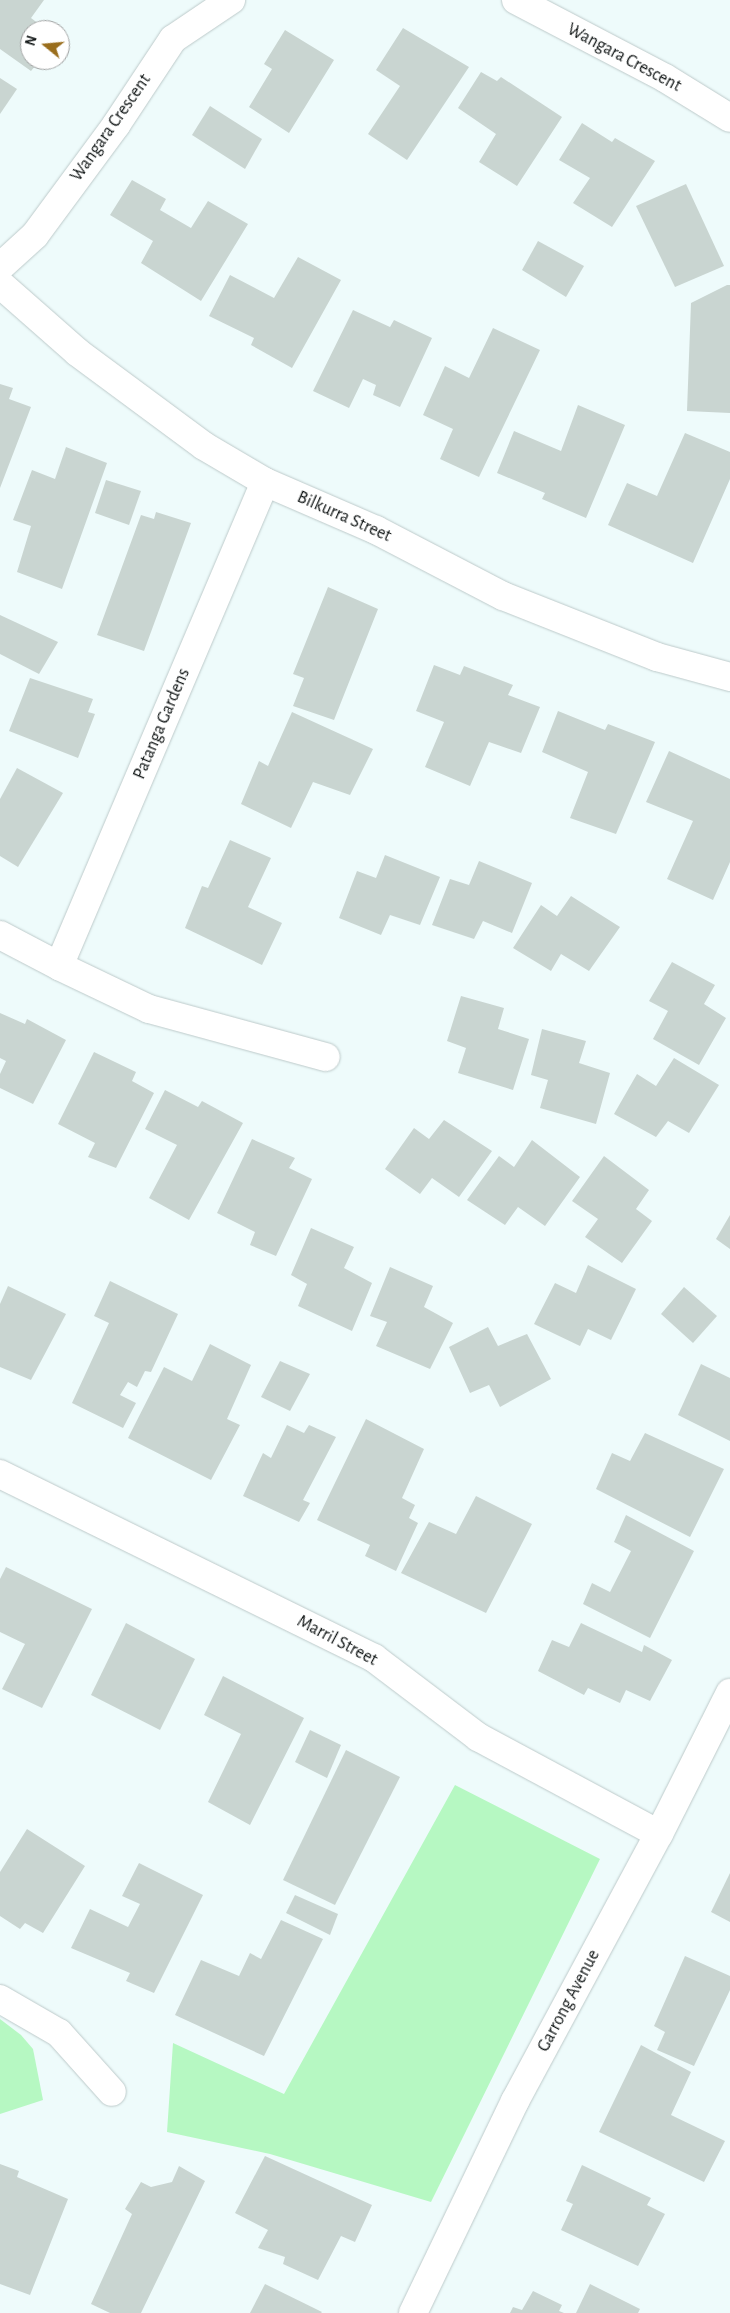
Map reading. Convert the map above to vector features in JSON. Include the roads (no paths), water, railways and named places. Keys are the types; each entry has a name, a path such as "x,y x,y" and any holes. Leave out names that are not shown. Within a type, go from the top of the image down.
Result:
{"street":[{"name":"Wangara Crescent","path":"0,267 40,227 116,125 173,39 231,0"},
{"name":"Wangara Crescent","path":"516,0 665,78 730,118"},
{"name":"Bilkurra Street","path":"0,284 85,358 204,446 265,482 376,530 503,596 657,657 730,676"},
{"name":"Patanga Gardens","path":"59,966 265,482"},
{"path":"0,936 149,1009 326,1057"},
{"name":"Marril Street","path":"0,1474 374,1658 478,1737 659,1834"},
{"name":"Garrong Avenue","path":"413,2313 515,2101 659,1834 730,1693"},
{"path":"0,1999 59,2034 112,2092"}]}
